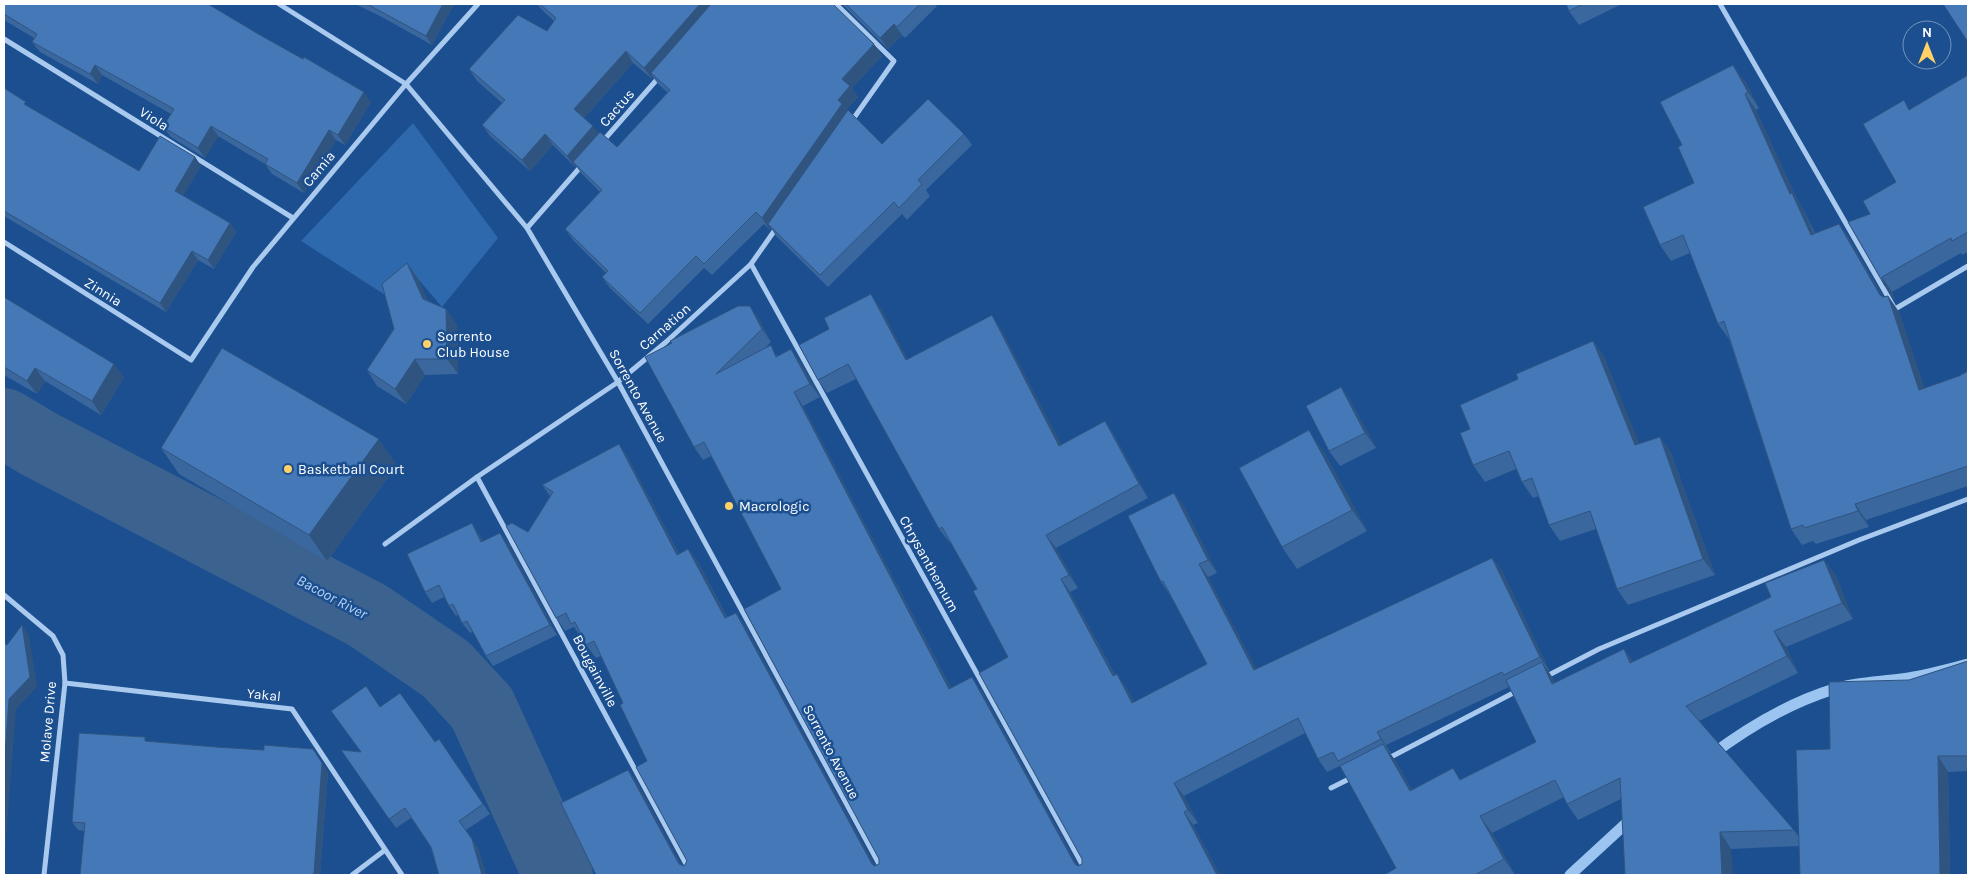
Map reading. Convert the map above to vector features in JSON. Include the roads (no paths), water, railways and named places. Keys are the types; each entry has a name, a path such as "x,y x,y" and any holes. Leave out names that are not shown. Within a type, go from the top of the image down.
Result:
{"street":[{"name":"Sorrento Avenue","path":"279,4 406,84 527,228 618,382 885,875"},
{"name":"Camia","path":"191,360 253,267 406,84 478,4"},
{"path":"836,4 894,61 848,126"},
{"path":"1720,4 1895,309 1968,266"},
{"name":"Viola","path":"4,39 293,218"},
{"name":"Cactus","path":"599,146 664,71"},
{"path":"527,228 586,161"},
{"name":"Carnation","path":"385,544 477,477 618,382 666,342 751,264 779,224"},
{"name":"Zinnia","path":"4,242 191,360"},
{"name":"Chrysanthemum","path":"751,264 1088,875"},
{"name":"Bougainville","path":"477,477 692,875"},
{"path":"1539,680 1608,645 1859,540 1968,499"},
{"name":"Molave Drive","path":"4,595 53,636 63,655 64,684 44,875"},
{"name":"Yakal","path":"64,684 292,709 402,875"},
{"path":"1383,761 1521,689"},
{"path":"1331,788 1357,774"},
{"path":"352,875 385,850"}],"waterway":[{"name":"Bacoor River","path":"4,423 39,444 367,615 446,669 482,708 558,875"},
{"path":"1710,756 1769,717 1817,695 1851,685 1918,676 1968,664"},
{"path":"1570,875 1633,817"}],"place":[{"name":"Sorrento Club House","path":"427,344"},
{"name":"Basketball Court","path":"288,469"},
{"name":"Macrologic","path":"729,506"}]}
